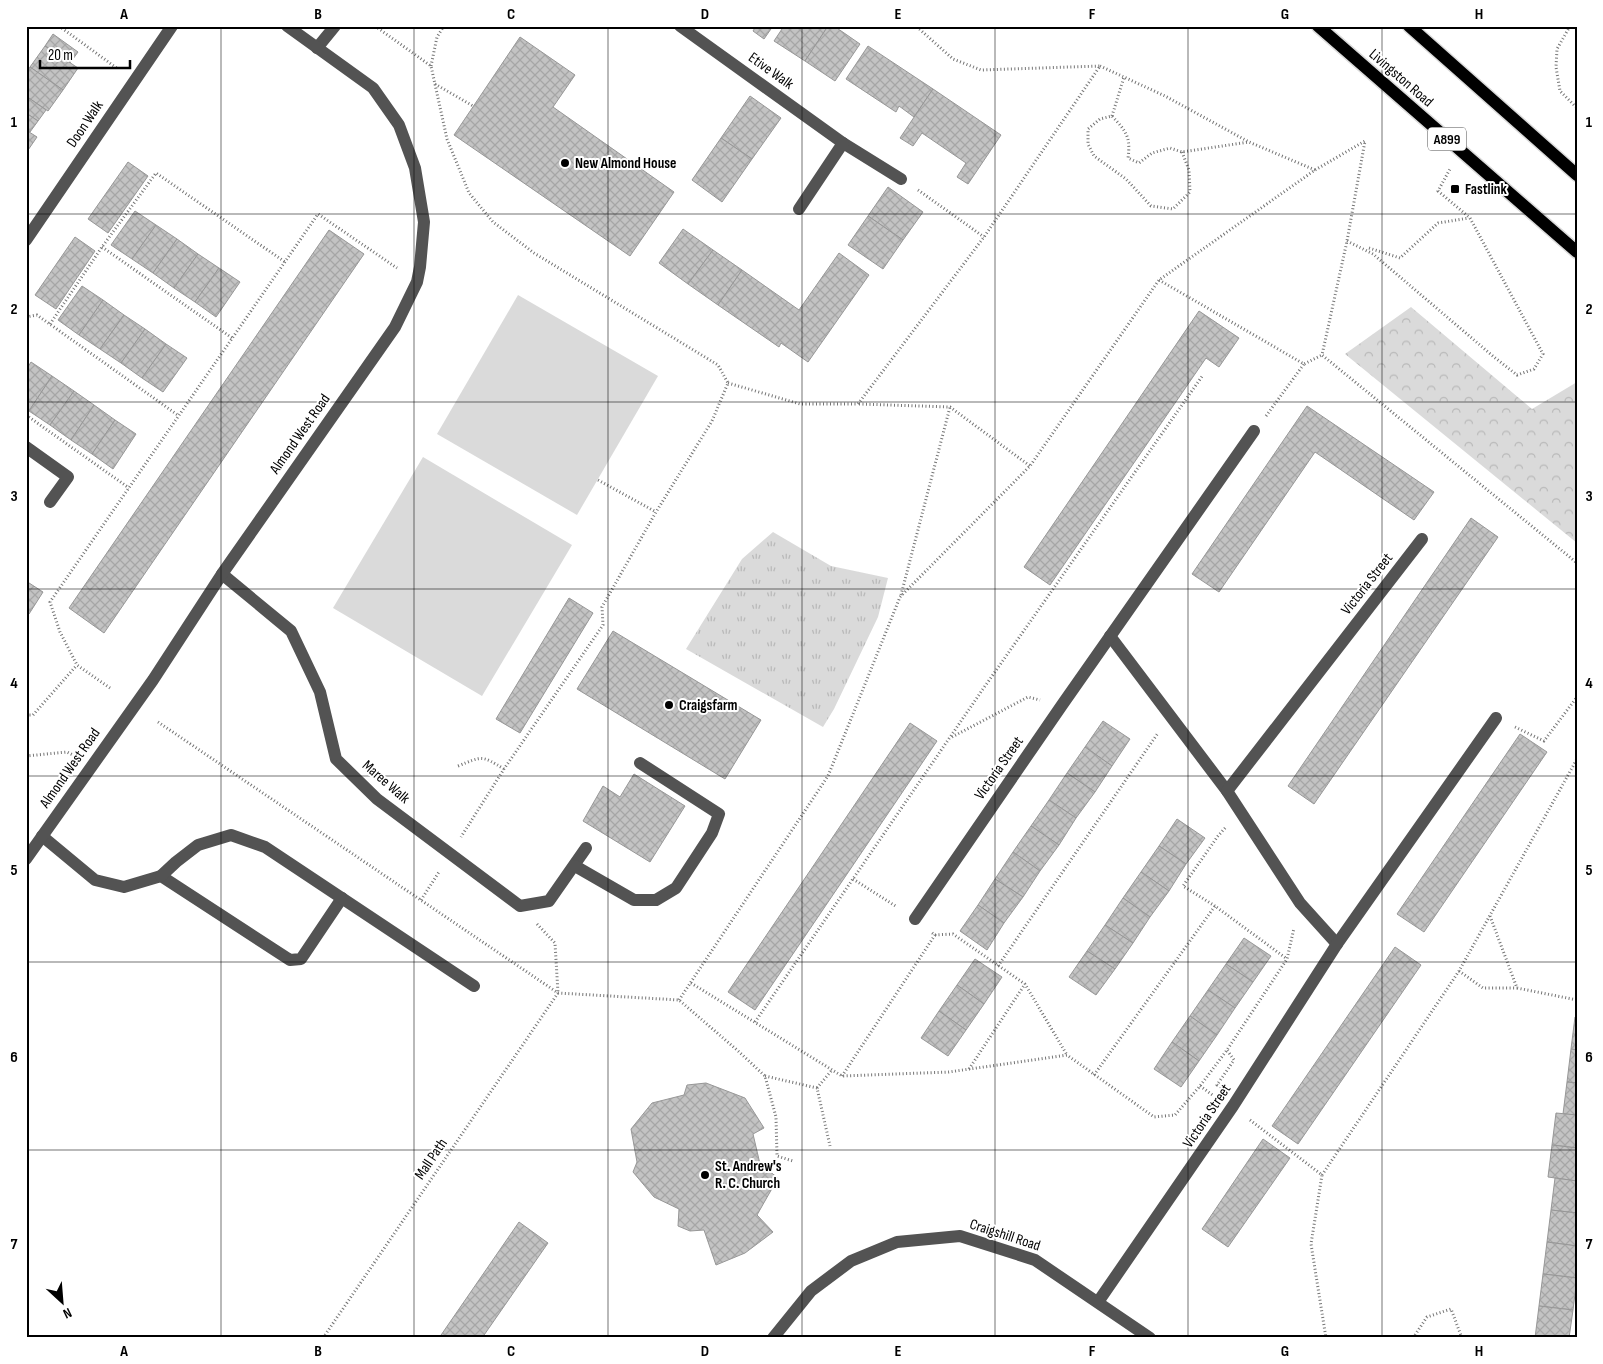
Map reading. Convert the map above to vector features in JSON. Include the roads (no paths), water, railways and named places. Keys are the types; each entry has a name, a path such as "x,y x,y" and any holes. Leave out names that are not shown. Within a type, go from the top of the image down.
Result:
{"main road":[{"name":"Livingston Road","path":"1318,26 1577,252"},
{"path":"1409,26 1577,175"}],"street":[{"name":"Doon Walk","path":"26,240 172,26"},
{"name":"Almond West Road","path":"26,859 153,680 222,574 395,327 417,282 424,222 415,168 399,125 373,88 287,26"},
{"path":"317,48 335,26"},
{"name":"Etive Walk","path":"680,26 843,143 901,179"},
{"path":"799,209 843,143"},
{"name":"Victoria Street","path":"915,919 1254,431"},
{"path":"26,447 68,477 50,502"},
{"name":"Victoria Street","path":"1227,791 1422,539"},
{"name":"Maree Walk","path":"222,574 291,631 320,692 336,759 377,799 447,860 520,906 549,902 575,866"},
{"path":"1110,636 1227,791 1300,903 1336,944"},
{"name":"Victoria Street","path":"1098,1302 1233,1106 1336,944 1496,718"},
{"path":"586,848 575,866 634,900 656,900 676,888 712,832 719,814 640,763"},
{"path":"42,836 95,880 124,887 161,876 198,844 231,835 265,847 474,986"},
{"path":"161,876 290,960 301,959 342,898"},
{"name":"Craigshill Road","path":"773,1338 811,1291 851,1261 896,1242 960,1236 1035,1260 1150,1338"}],"place":[{"name":"New Almond House","path":"565,163"},
{"name":"Fastlink","path":"1455,189"},
{"name":"Craigsfarm","path":"669,705"},
{"name":"St. Andrew's R. C. Church","path":"705,1175"}]}
